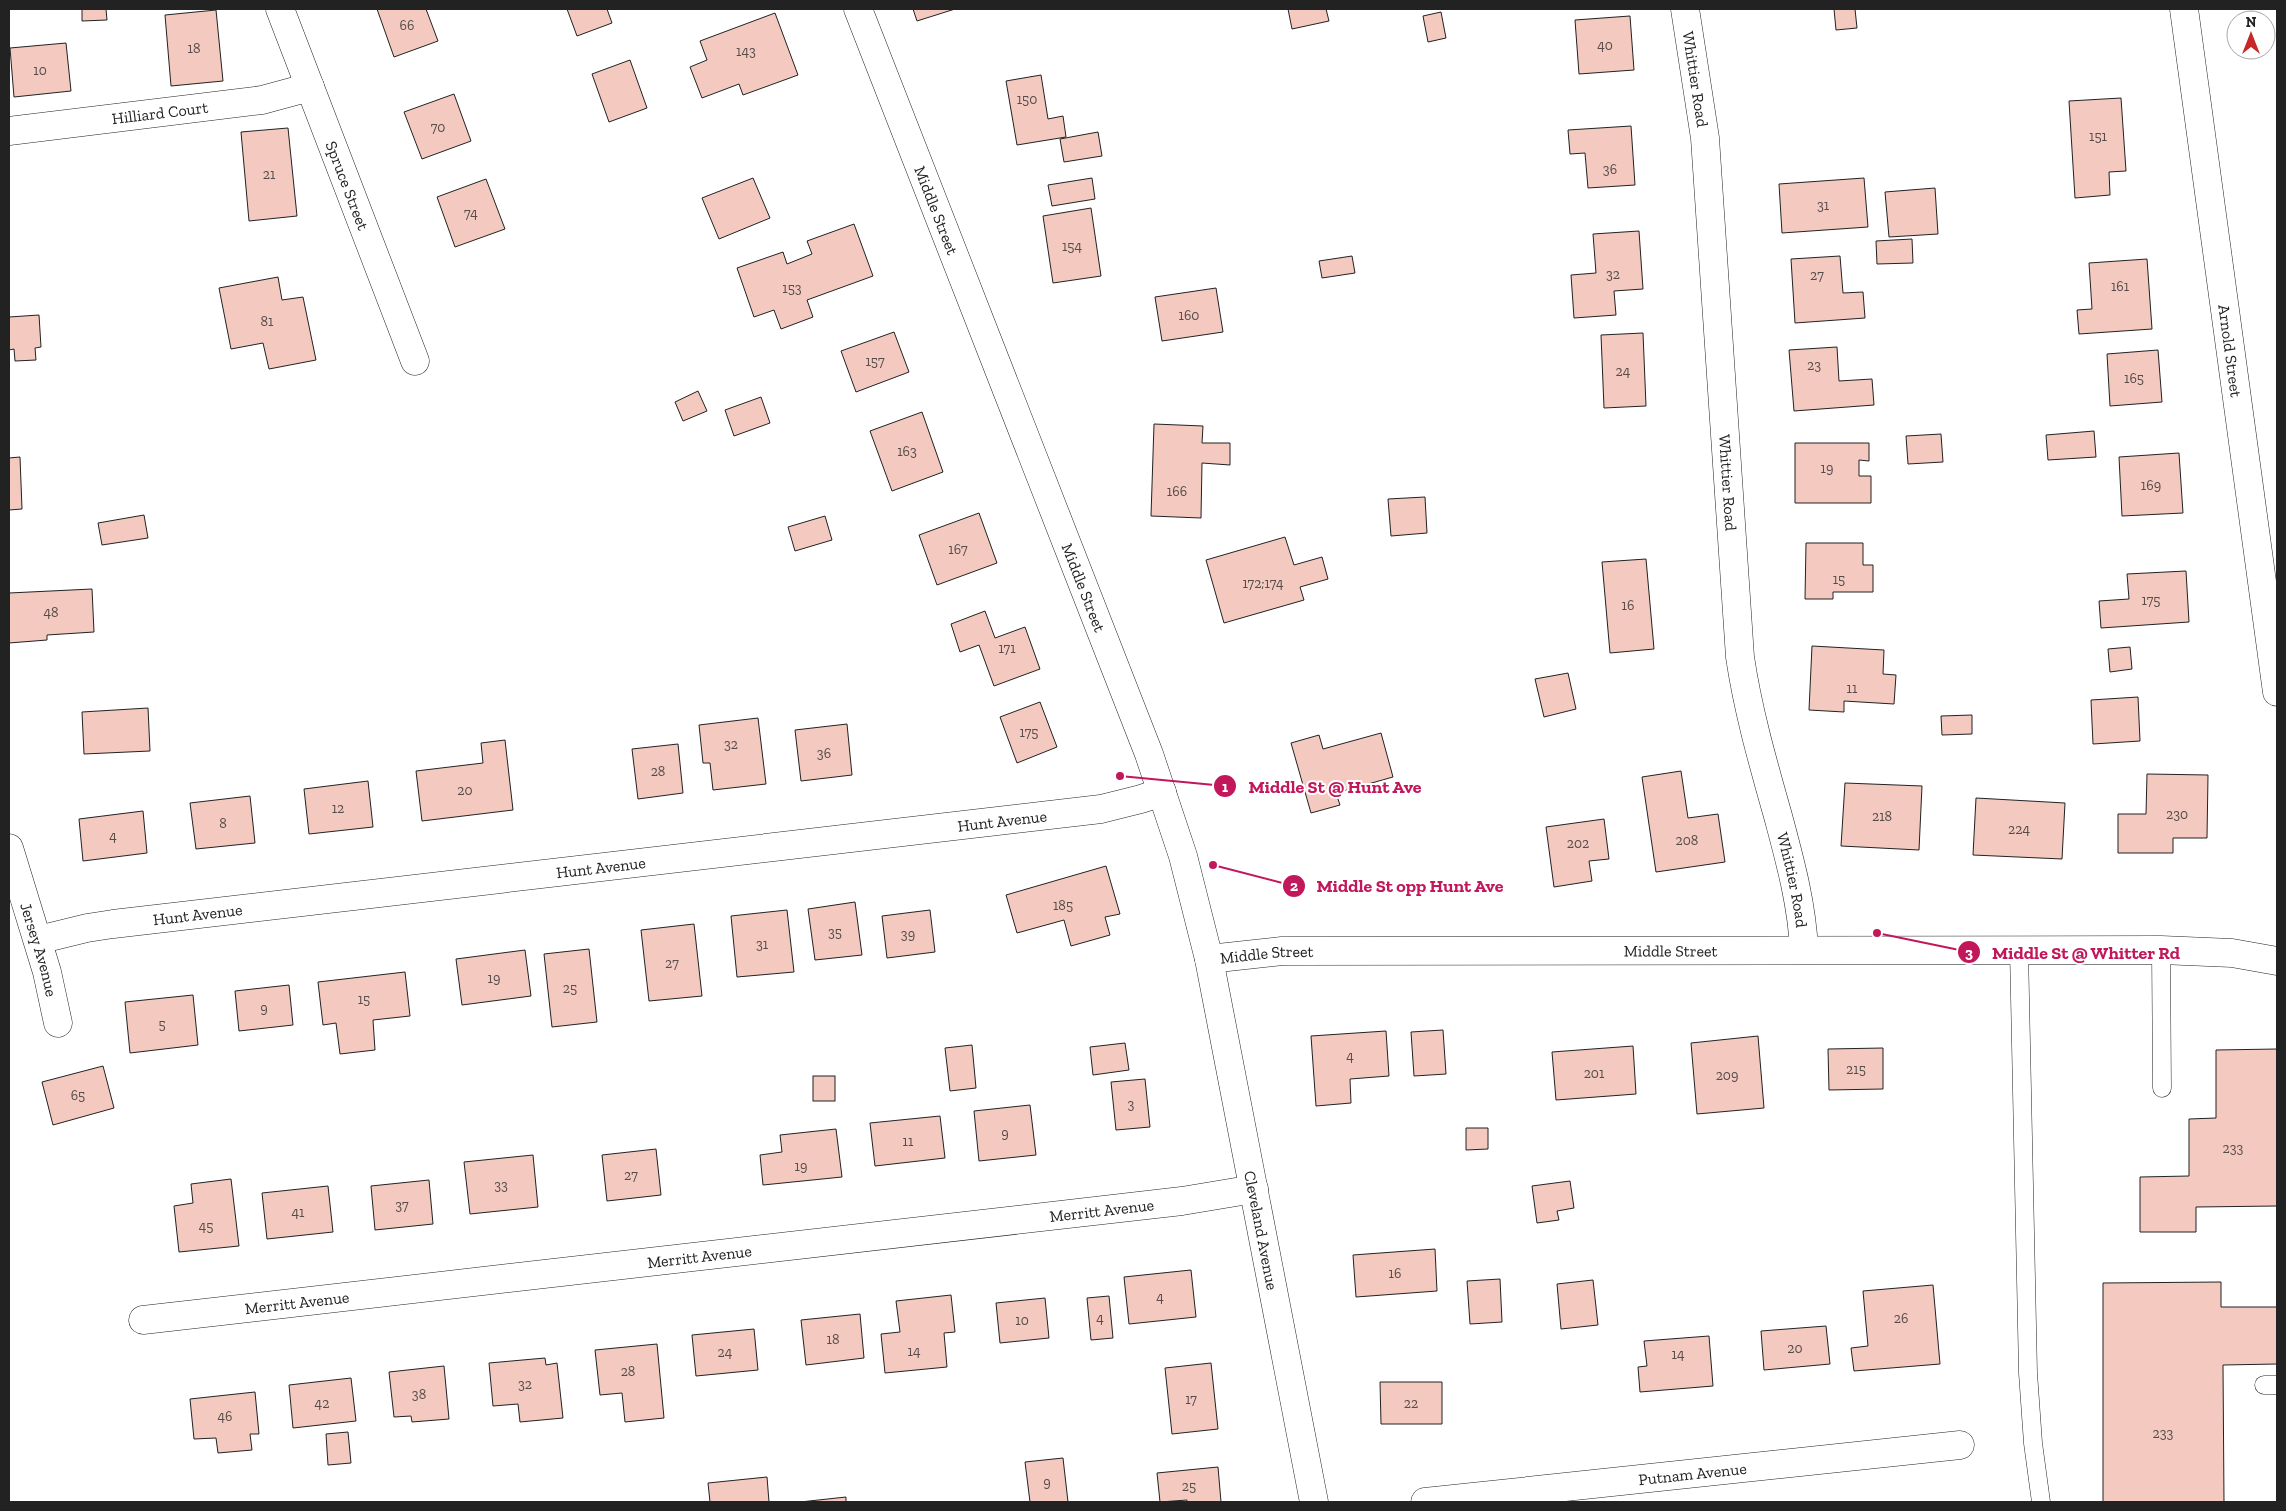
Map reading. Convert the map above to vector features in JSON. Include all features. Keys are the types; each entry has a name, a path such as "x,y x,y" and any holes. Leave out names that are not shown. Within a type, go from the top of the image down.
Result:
{"street":[{"name":"Spruce Street","path":"280,9 415,362"},
{"name":"Middle Street","path":"858,9 1162,792 1183,856 1210,959 1282,951 2161,950 2232,953 2277,961"},
{"name":"Whittier Road","path":"1685,9 1706,156 1740,657 1751,718 1797,887 1804,928 1804,950"},
{"name":"Arnold Street","path":"2184,9 2277,692"},
{"name":"Hilliard Court","path":"9,130 262,100 310,87"},
{"name":"Hunt Avenue","path":"38,940 87,928 113,924 1101,808 1162,792"},
{"name":"Jersey Avenue","path":"9,848 38,940 58,1023"},
{"name":"Cleveland Avenue","path":"1210,959 1314,1502"},
{"name":"Merritt Avenue","path":"143,1320 1182,1201 1254,1189"},
{"name":"Putnam Avenue","path":"1425,1502 1960,1444"}],"lane":[{"path":"2019,950 2028,1373 2033,1443 2041,1502"},
{"path":"2161,950 2162,1088"}],"building":[{"path":"82,9 106,9 107,20 82,21"},
{"path":"377,9 426,9 438,41 394,57"},
{"path":"567,9 607,9 612,23 577,36"},
{"path":"913,9 955,9 917,21"},
{"path":"1288,9 1326,9 1329,21 1292,29"},
{"path":"1834,9 1855,9 1857,28 1836,30"},
{"path":"216,10 223,81 171,86 165,15"},
{"path":"1441,12 1446,38 1428,42 1423,16"},
{"path":"775,13 798,75 743,95 739,84 702,98 690,67 707,60 700,41"},
{"path":"1630,16 1634,70 1579,74 1575,20"},
{"path":"66,43 71,91 14,97 10,48"},
{"path":"630,60 647,108 609,122 592,74"},
{"path":"1041,75 1048,119 1063,116 1066,137 1017,145 1006,81"},
{"path":"454,94 471,141 422,159 404,112"},
{"path":"2121,98 2126,171 2109,172 2110,195 2075,198 2069,101"},
{"path":"1631,126 1635,185 1588,188 1585,153 1570,154 1568,130"},
{"path":"288,128 297,216 249,221 241,132"},
{"path":"1098,132 1102,156 1064,162 1060,139"},
{"path":"753,178 770,218 719,239 702,198"},
{"path":"1092,178 1095,199 1052,206 1048,185"},
{"path":"1864,178 1868,227 1782,233 1779,184"},
{"path":"486,179 505,229 455,247 437,197"},
{"path":"1935,188 1938,234 1889,237 1885,192"},
{"path":"1091,208 1101,276 1053,283 1043,216"},
{"path":"854,224 873,276 807,300 813,317 781,329 774,310 754,317 737,268 783,252 787,264 812,254 807,241"},
{"path":"1639,231 1643,289 1614,291 1616,315 1574,318 1571,275 1596,273 1593,234"},
{"path":"1912,239 1913,263 1877,264 1876,241"},
{"path":"1352,256 1355,273 1322,278 1319,261"},
{"path":"1840,256 1843,293 1863,292 1865,318 1795,323 1791,259"},
{"path":"2147,259 2152,329 2079,334 2077,310 2092,309 2089,263"},
{"path":"278,277 282,300 303,297 316,360 269,369 263,343 231,349 219,288"},
{"path":"1216,288 1223,332 1162,341 1155,297"},
{"path":"39,315 41,347 35,348 36,360 15,361 14,349 9,350 9,317"},
{"path":"894,332 909,372 856,392 841,351"},
{"path":"1643,333 1646,406 1604,408 1601,335"},
{"path":"1837,347 1839,381 1872,379 1874,405 1794,411 1789,350"},
{"path":"2158,350 2162,402 2110,406 2107,354"},
{"path":"698,391 707,411 683,421 675,402"},
{"path":"761,397 770,423 734,436 725,410"},
{"path":"922,412 943,472 892,491 870,431"},
{"path":"1154,424 1203,426 1202,443 1230,443 1230,465 1202,463 1201,518 1151,516"},
{"path":"2094,431 2096,457 2048,460 2046,435"},
{"path":"1941,434 1943,462 1908,464 1906,436"},
{"path":"1795,443 1869,443 1869,461 1859,460 1859,476 1871,476 1871,503 1795,503"},
{"path":"2179,453 2183,513 2122,516 2119,457"},
{"path":"20,457 22,509 9,510 9,458"},
{"path":"1425,497 1427,533 1391,536 1388,499"},
{"path":"979,513 997,563 937,585 919,535"},
{"path":"144,515 148,538 102,545 98,523"},
{"path":"825,516 832,540 795,551 788,527"},
{"path":"1285,537 1294,565 1322,557 1328,579 1300,587 1304,600 1224,623 1206,560"},
{"path":"1806,543 1863,543 1863,565 1873,565 1873,592 1833,592 1833,599 1805,599"},
{"path":"1646,559 1654,649 1610,653 1602,562"},
{"path":"2186,571 2189,622 2101,628 2099,601 2129,599 2127,574"},
{"path":"92,589 94,632 47,635 47,640 9,643 9,593"},
{"path":"985,611 995,638 1025,627 1040,669 994,686 979,645 960,652 951,624"},
{"path":"1812,646 1884,650 1883,674 1896,675 1894,704 1844,701 1844,712 1809,710"},
{"path":"2130,647 2132,669 2110,672 2108,649"},
{"path":"1568,673 1576,709 1544,717 1535,679"},
{"path":"2138,697 2140,741 2093,744 2091,700"},
{"path":"1040,702 1057,747 1017,763 1000,717"},
{"path":"148,708 150,751 84,754 82,712"},
{"path":"1972,715 1972,734 1942,735 1941,716"},
{"path":"758,718 766,784 713,790 710,763 703,763 699,725"},
{"path":"847,724 852,775 801,781 795,730"},
{"path":"1381,733 1393,777 1336,793 1340,805 1311,813 1291,743 1319,735 1323,749"},
{"path":"505,740 513,810 422,821 416,771 483,763 481,743"},
{"path":"678,744 683,793 638,799 632,749"},
{"path":"1681,771 1688,818 1718,814 1725,862 1656,872 1642,777"},
{"path":"2147,774 2208,775 2207,838 2173,838 2173,853 2118,853 2118,814 2146,814"},
{"path":"368,781 373,827 309,834 304,789"},
{"path":"1845,783 1922,786 1919,850 1841,846"},
{"path":"250,796 255,843 196,849 190,803"},
{"path":"1976,798 2065,803 2062,859 1973,855"},
{"path":"143,811 147,853 83,861 79,819"},
{"path":"1604,819 1609,859 1589,861 1592,881 1554,887 1546,827"},
{"path":"1106,866 1120,914 1105,917 1110,935 1071,946 1064,920 1017,933 1006,895"},
{"path":"855,902 862,955 815,960 808,909"},
{"path":"787,910 794,972 737,977 731,916"},
{"path":"930,910 935,952 887,958 882,916"},
{"path":"694,924 702,996 649,1001 641,930"},
{"path":"589,949 597,1022 552,1027 544,954"},
{"path":"525,950 531,996 462,1005 456,959"},
{"path":"405,972 410,1016 373,1020 375,1050 340,1054 336,1023 323,1025 318,982"},
{"path":"289,985 293,1025 239,1031 235,991"},
{"path":"193,995 198,1045 130,1053 125,1002"},
{"path":"1443,1030 1446,1074 1414,1076 1411,1032"},
{"path":"1386,1031 1389,1076 1350,1079 1351,1103 1316,1106 1311,1036"},
{"path":"1758,1036 1764,1108 1697,1114 1691,1043"},
{"path":"1125,1043 1129,1070 1093,1075 1090,1047"},
{"path":"972,1045 976,1088 950,1091 945,1048"},
{"path":"1633,1046 1636,1094 1556,1100 1552,1052"},
{"path":"1883,1048 1883,1089 1829,1090 1828,1049"},
{"path":"2277,1049 2277,1206 2196,1207 2196,1232 2140,1232 2140,1177 2189,1176 2189,1119 2216,1118 2216,1050"},
{"path":"103,1066 114,1108 53,1125 42,1082"},
{"path":"813,1076 835,1076 835,1101 813,1101"},
{"path":"1145,1079 1150,1127 1116,1130 1111,1082"},
{"path":"1030,1105 1036,1155 979,1161 974,1111"},
{"path":"940,1116 945,1158 875,1166 870,1123"},
{"path":"1466,1128 1488,1128 1488,1149 1466,1150"},
{"path":"836,1129 842,1177 763,1185 760,1155 782,1152 780,1135"},
{"path":"656,1149 661,1195 607,1201 602,1155"},
{"path":"533,1155 538,1207 470,1214 464,1162"},
{"path":"231,1179 239,1246 179,1252 174,1206 193,1203 191,1184"},
{"path":"429,1180 433,1224 375,1230 371,1186"},
{"path":"1570,1181 1574,1208 1557,1211 1559,1220 1537,1223 1532,1186"},
{"path":"328,1186 333,1232 267,1239 262,1193"},
{"path":"1435,1249 1437,1291 1356,1297 1353,1255"},
{"path":"1191,1270 1196,1317 1129,1324 1124,1277"},
{"path":"1500,1279 1502,1322 1470,1324 1467,1281"},
{"path":"1593,1280 1598,1325 1561,1329 1557,1284"},
{"path":"2221,1282 2221,1307 2277,1307 2277,1364 2223,1365 2224,1502 2103,1502 2103,1283"},
{"path":"1933,1285 1940,1364 1854,1371 1851,1348 1868,1346 1863,1291"},
{"path":"951,1295 955,1332 944,1333 947,1367 885,1373 881,1334 900,1332 896,1301"},
{"path":"1109,1296 1113,1338 1091,1340 1087,1298"},
{"path":"1045,1298 1049,1338 1000,1343 996,1303"},
{"path":"860,1314 864,1358 806,1365 801,1320"},
{"path":"1826,1326 1830,1364 1764,1370 1761,1331"},
{"path":"754,1329 758,1370 696,1376 692,1335"},
{"path":"1709,1336 1713,1386 1640,1392 1638,1367 1647,1366 1644,1341"},
{"path":"657,1344 664,1418 625,1422 622,1393 600,1395 595,1350"},
{"path":"545,1358 546,1365 557,1363 563,1418 520,1422 518,1404 493,1406 489,1363"},
{"path":"1211,1363 1218,1429 1172,1434 1165,1368"},
{"path":"444,1366 449,1419 412,1422 411,1416 394,1417 389,1372"},
{"path":"351,1378 356,1421 293,1428 289,1385"},
{"path":"1380,1382 1442,1382 1442,1424 1381,1424"},
{"path":"255,1392 259,1434 250,1434 252,1450 218,1453 216,1438 194,1439 190,1399"},
{"path":"348,1432 351,1463 328,1465 326,1434"},
{"path":"1063,1458 1068,1502 1030,1502 1025,1462"},
{"path":"1218,1467 1221,1502 1187,1502 1187,1500 1160,1502 1157,1473"},
{"path":"767,1477 769,1502 710,1502 708,1483"},
{"path":"846,1497 846,1502 800,1502"}],"place":[{"name":"Middle St @ Hunt Ave","path":"1120,776"},
{"name":"Middle St opp Hunt Ave","path":"1213,865"},
{"name":"Middle St @ Whitter Rd","path":"1877,933"}]}
